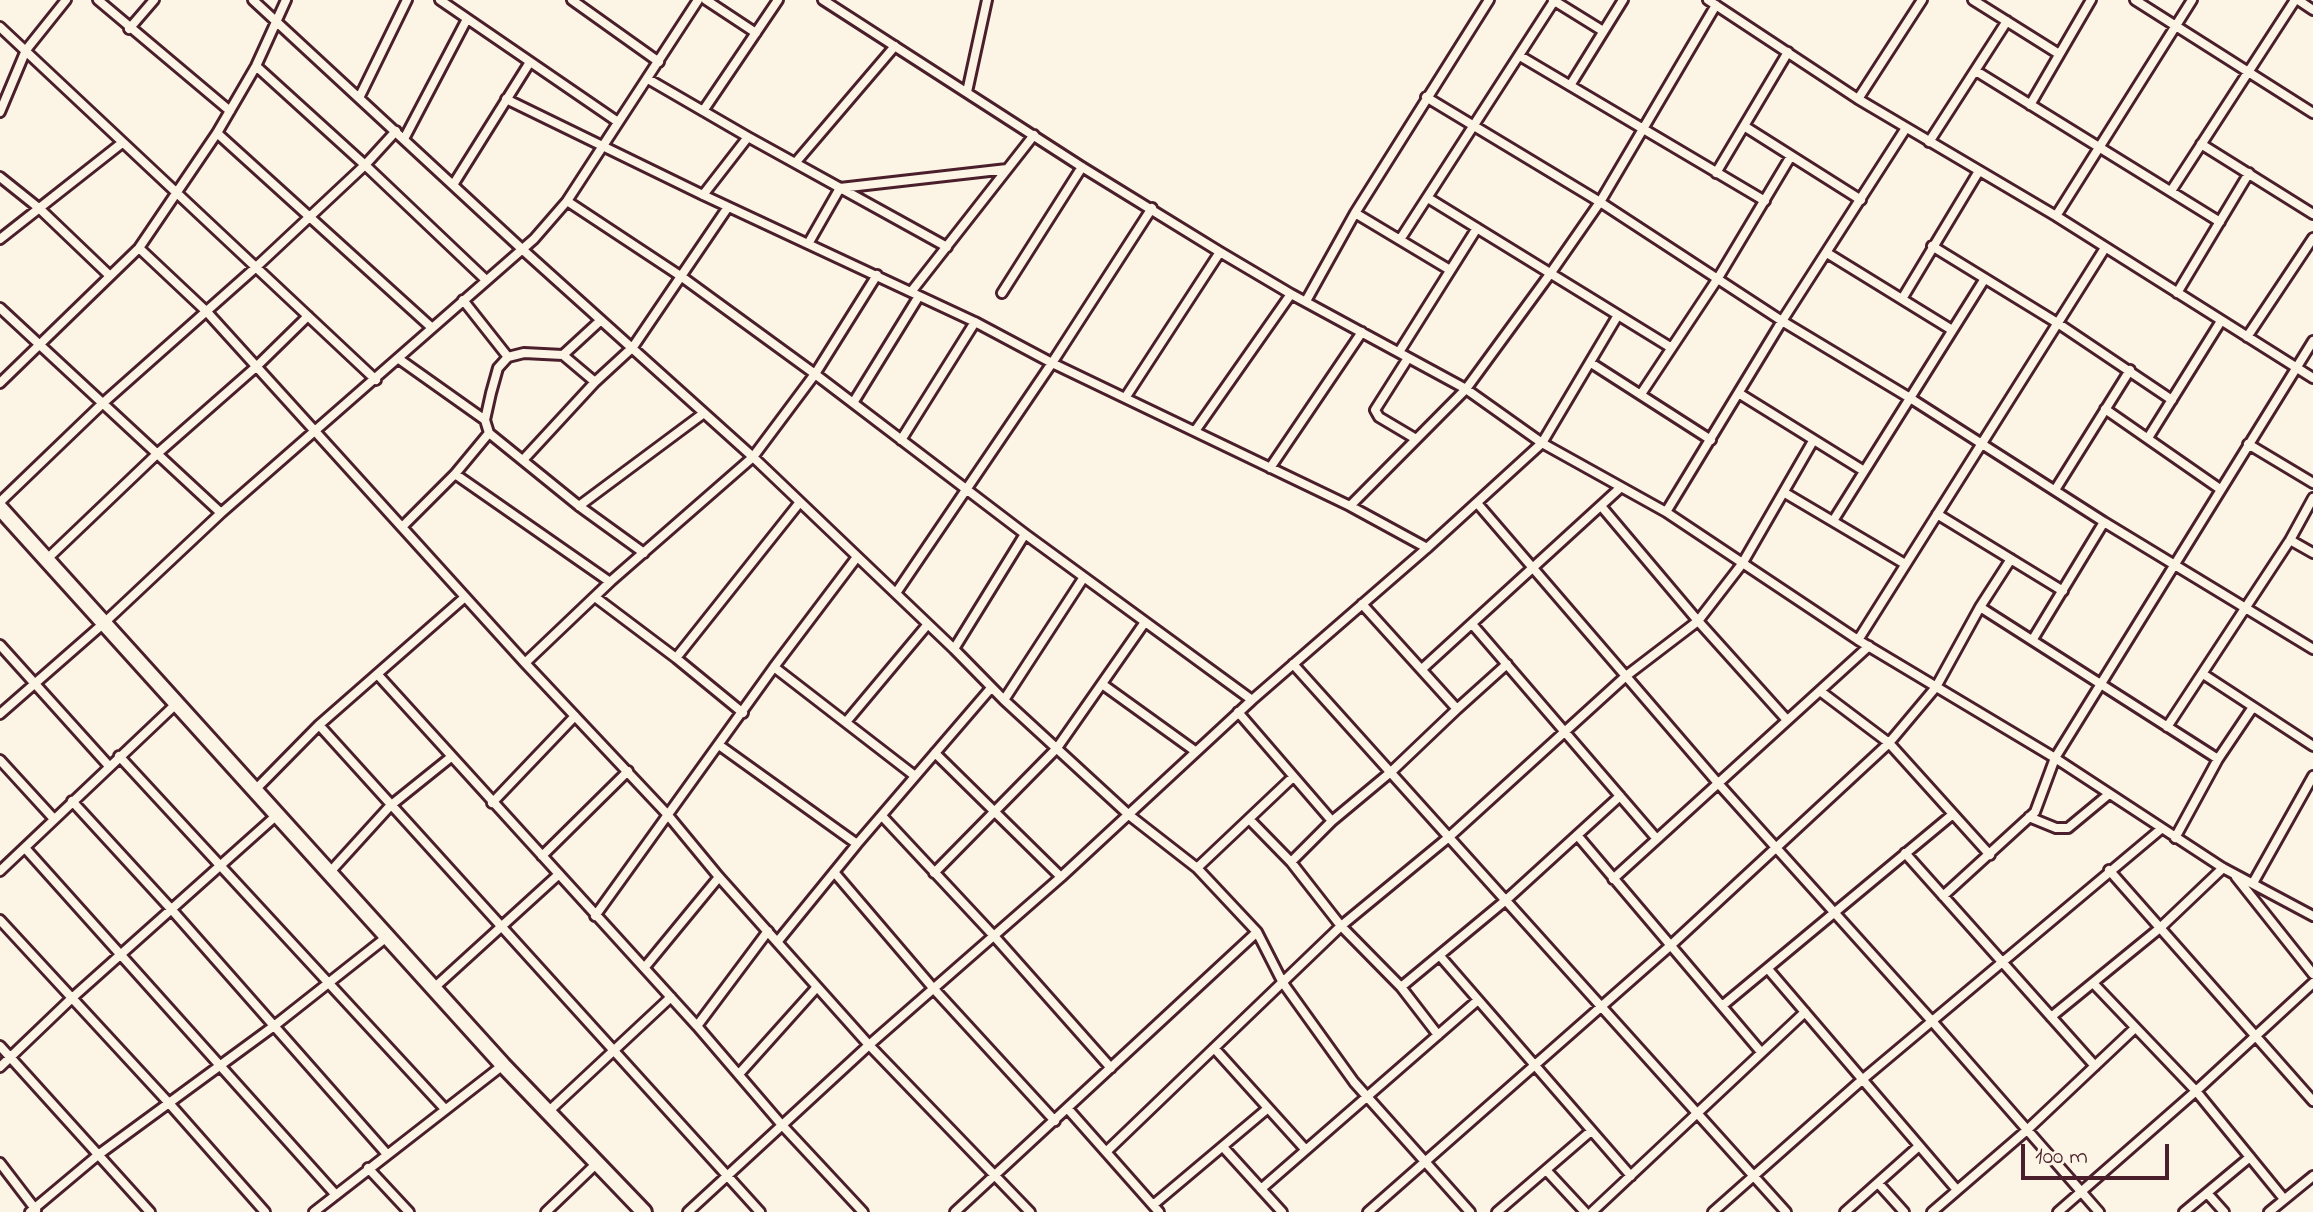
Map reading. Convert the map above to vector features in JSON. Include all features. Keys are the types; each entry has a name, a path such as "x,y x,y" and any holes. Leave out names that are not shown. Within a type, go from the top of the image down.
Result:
{"highway":[{"path":"0,508 503,1065 644,1212"}],"street":[{"path":"0,112 26,50 66,0"},
{"path":"98,0 230,111"},
{"path":"129,29 154,0"},
{"path":"253,0 753,457 991,688 1129,815 1197,868 1257,932 1283,983 1354,1082 1470,1212"},
{"path":"0,383 139,248 217,133 256,66 286,0"},
{"path":"360,96 407,0"},
{"path":"440,0 618,122"},
{"path":"453,8 460,0"},
{"path":"572,0 659,62"},
{"path":"0,714 104,623 221,513 523,250 567,201 698,0"},
{"path":"706,0 756,33"},
{"path":"703,111 778,0"},
{"path":"823,0 1220,252 1466,389 1542,443 1666,512 1858,640 2055,758 2223,868 2313,916"},
{"path":"967,92 987,0"},
{"path":"1306,301 1355,213 1489,0"},
{"path":"1571,84 1623,0"},
{"path":"1858,99 1922,0"},
{"path":"1973,0 2059,54"},
{"path":"2030,105 2091,0"},
{"path":"2135,0 2313,113"},
{"path":"2056,216 2192,0"},
{"path":"2171,191 2296,0 2313,10"},
{"path":"1401,238 1554,1 1603,31"},
{"path":"1350,506 1466,389 1550,274 1600,202 1712,3 1858,99 2056,216 2313,378"},
{"path":"404,139 467,19"},
{"path":"1929,142 2007,21"},
{"path":"0,27 254,269 376,380"},
{"path":"796,162 895,46"},
{"path":"1716,173 1788,52"},
{"path":"1520,56 1765,201"},
{"path":"453,185 530,62"},
{"path":"256,66 486,280"},
{"path":"1976,71 2220,222"},
{"path":"648,79 947,247"},
{"path":"1426,97 1600,202 1782,321 2313,649"},
{"path":"506,99 975,322 1052,363 1350,506 1427,548"},
{"path":"1744,126 1861,200"},
{"path":"1666,512 1782,321 1906,128"},
{"path":"0,502 103,403 254,269 365,165 396,131"},
{"path":"217,133 431,327"},
{"path":"853,403 915,294 947,247 1034,135"},
{"path":"703,195 748,137"},
{"path":"0,239 122,143"},
{"path":"2201,144 2313,214"},
{"path":"1641,394 1718,278 1791,156"},
{"path":"1002,293 1082,167"},
{"path":"840,188 1007,169"},
{"path":"1902,299 1979,171"},
{"path":"2177,293 2249,173"},
{"path":"0,177 40,209 110,276"},
{"path":"808,244 840,188"},
{"path":"1428,198 1670,347"},
{"path":"567,201 682,277 1252,700"},
{"path":"523,460 595,382 633,347 728,207"},
{"path":"896,593 1052,363 1152,208"},
{"path":"1355,213 1450,270"},
{"path":"1399,352 1477,228"},
{"path":"2247,337 2313,238"},
{"path":"1932,246 2059,324 2172,400"},
{"path":"139,248 207,312 257,366 525,663 667,814 869,1045 1030,1212"},
{"path":"1858,640 2105,248"},
{"path":"1125,398 1220,252"},
{"path":"1827,253 1952,330"},
{"path":"525,663 610,582 753,457 815,374 877,275"},
{"path":"1833,521 1984,280"},
{"path":"1195,431 1291,294"},
{"path":"463,300 508,357"},
{"path":"0,308 221,513"},
{"path":"688,1212 781,1124 1061,877 1238,712 1427,548 1542,443 1618,315"},
{"path":"46,560 308,316"},
{"path":"563,355 601,320"},
{"path":"2148,438 2221,321"},
{"path":"901,440 975,322"},
{"path":"1270,468 1362,332"},
{"path":"1943,896 1990,855 2039,803 2055,758 2313,341"},
{"path":"595,382 563,355 524,353 508,357 498,368 485,420 489,433 579,506 644,553"},
{"path":"1408,358 1375,410 1379,417 1416,439"},
{"path":"399,359 485,420"},
{"path":"1591,363 1711,440"},
{"path":"2055,490 2130,370"},
{"path":"1740,394 1864,471"},
{"path":"2105,409 2220,489"},
{"path":"579,506 704,413"},
{"path":"403,526 455,474 489,433"},
{"path":"1106,1152 1341,926 1449,837 1626,676 1698,621 1742,564 1813,441"},
{"path":"2248,444 2313,483"},
{"path":"455,474 610,582"},
{"path":"1422,669 1620,488"},
{"path":"1785,493 1905,564"},
{"path":"2167,727 2290,540 2313,498"},
{"path":"676,658 800,502"},
{"path":"1477,503 1776,850 1931,1020 2099,1212"},
{"path":"1601,506 1787,720"},
{"path":"1937,514 2063,591"},
{"path":"2033,639 2104,522"},
{"path":"954,649 1025,534"},
{"path":"2290,540 2313,553"},
{"path":"595,916 857,557"},
{"path":"1368,1212 1670,946 1889,743 1936,687 1980,607 2011,559"},
{"path":"1004,700 1084,577"},
{"path":"255,790 319,725 465,597"},
{"path":"595,597 743,713"},
{"path":"1362,604 1457,709"},
{"path":"1980,607 2218,759"},
{"path":"934,873 1057,748 1145,622"},
{"path":"846,722 928,624"},
{"path":"1472,624 1656,838"},
{"path":"0,645 109,766"},
{"path":"1613,879 1869,646"},
{"path":"1293,664 1786,1212"},
{"path":"1291,862 1332,821 1392,771 1507,664"},
{"path":"774,667 915,776"},
{"path":"2203,674 2313,746"},
{"path":"378,675 595,916 645,967 781,1124 863,1212"},
{"path":"1102,684 1195,751"},
{"path":"778,941 991,688"},
{"path":"1820,691 1889,743 1990,855"},
{"path":"0,871 176,704"},
{"path":"2175,838 2218,759 2253,707"},
{"path":"1238,712 1332,821"},
{"path":"492,803 575,716"},
{"path":"319,725 760,1212"},
{"path":"719,745 857,844"},
{"path":"935,753 1061,877"},
{"path":"119,756 445,1109"},
{"path":"330,872 390,806 451,757"},
{"path":"0,760 54,819"},
{"path":"542,856 628,771"},
{"path":"2253,883 2313,776"},
{"path":"1197,868 1293,777"},
{"path":"2029,817 2056,828 2068,828 2109,794"},
{"path":"1401,987 1506,900 1620,796"},
{"path":"72,801 386,1153"},
{"path":"0,1067 72,998 278,814"},
{"path":"1722,1006 1953,814"},
{"path":"882,816 1111,1068"},
{"path":"1249,819 1291,862 1341,926 1401,987 1438,1035"},
{"path":"1713,1212 1931,1020 2161,829"},
{"path":"1577,835 1761,1052"},
{"path":"25,848 336,1195"},
{"path":"1905,853 2095,1066"},
{"path":"2051,1017 2160,928 2223,868"},
{"path":"2109,870 2313,1101"},
{"path":"834,872 933,988 1055,1121"},
{"path":"2233,873 2313,974"},
{"path":"435,987 558,875"},
{"path":"645,967 719,877"},
{"path":"0,920 265,1212"},
{"path":"697,1026 768,931"},
{"path":"955,1212 1257,932"},
{"path":"0,1163 34,1211 98,1155 274,1026 388,936"},
{"path":"1440,956 1631,1176"},
{"path":"1768,969 1957,1190"},
{"path":"2093,983 2196,1091 2284,1199"},
{"path":"2058,1212 2313,983"},
{"path":"739,1074 817,987"},
{"path":"549,1111 671,997"},
{"path":"1261,1189 1478,1000"},
{"path":"1592,1212 1805,1012"},
{"path":"1932,1212 2027,1130 2135,1028"},
{"path":"0,1046 150,1212"},
{"path":"1214,1048 1305,1149"},
{"path":"314,1212 503,1065"},
{"path":"1068,1109 1156,1208 1267,1109"},
{"path":"1497,1212 1591,1131"},
{"path":"1845,1212 1919,1146"},
{"path":"1223,1147 1282,1212"},
{"path":"2184,1212 2250,1157"},
{"path":"546,1212 597,1163"},
{"path":"368,1168 409,1212"},
{"path":"1546,1170 1585,1212"},
{"path":"2269,1212 2313,1176"},
{"path":"1878,1183 1904,1212"},
{"path":"2207,1193 2224,1212"}]}
